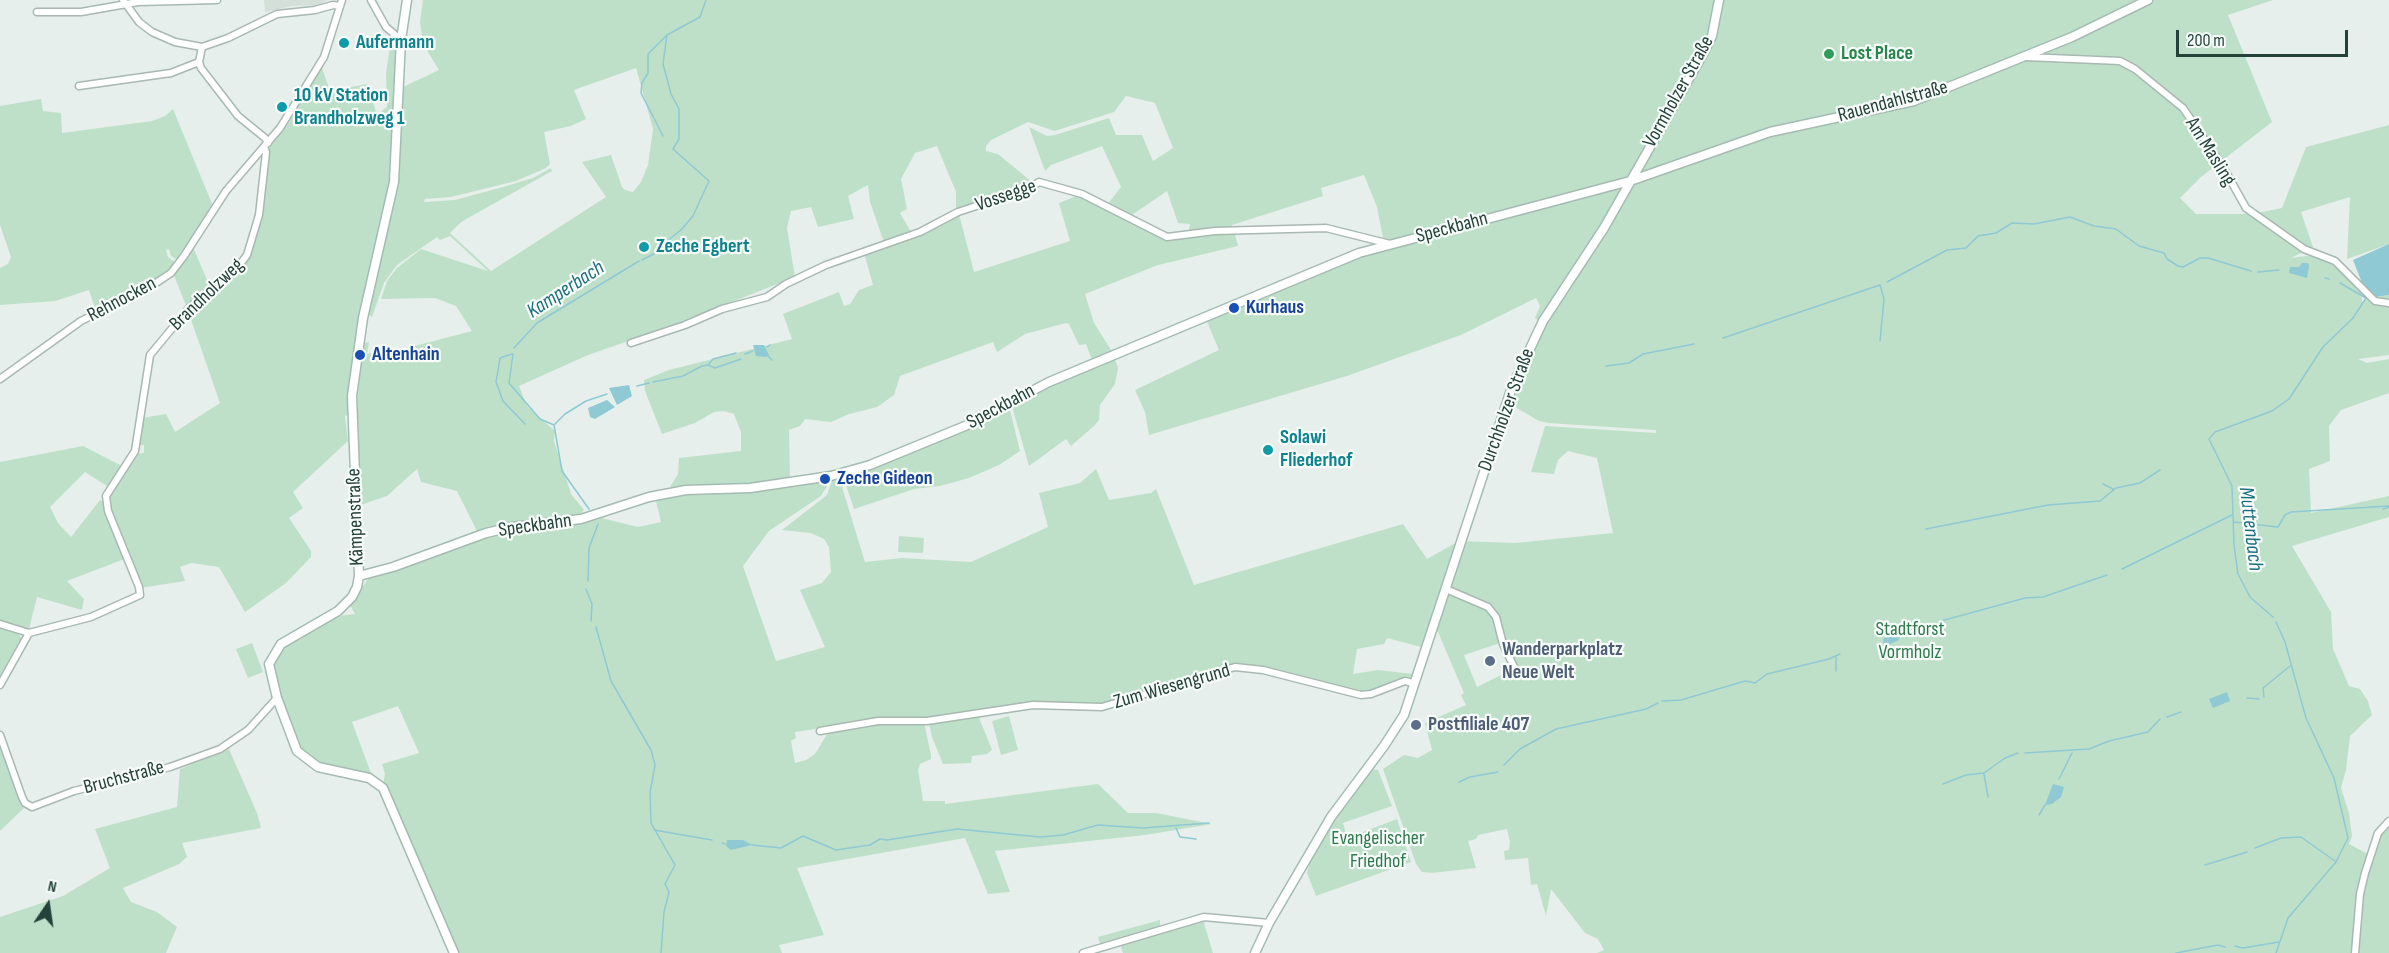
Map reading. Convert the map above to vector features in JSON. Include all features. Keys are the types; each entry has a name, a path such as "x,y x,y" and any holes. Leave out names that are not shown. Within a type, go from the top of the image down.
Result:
{"street":[{"path":"37,12 81,12 124,2 217,0"},
{"path":"371,0 386,27 401,40"},
{"name":"Kämpenstraße","path":"407,0 401,40 394,182 363,318 352,396 359,576 357,588 346,605 281,644 270,659 269,669 292,742 302,756 326,770 374,780 383,788 454,953"},
{"name":"Vormholzer Straße","path":"1630,181 1712,36 1719,0"},
{"name":"Rauendahlstraße","path":"1630,181 1770,132 1914,101 2072,38 2148,0"},
{"path":"124,2 139,22 152,32 174,42 202,46 228,38 277,14 315,10 341,3"},
{"path":"202,46 199,62 232,110 266,145 280,128 324,57 341,3"},
{"name":"Am Masling","path":"2023,57 2120,61 2135,69 2182,108 2222,165 2246,208 2304,249 2335,261 2375,301 2389,303"},
{"path":"79,86 171,73 199,62"},
{"name":"Rehnocken","path":"0,379 81,321 153,285 171,273 226,191 266,145"},
{"name":"Brandholzweg","path":"29,633 91,617 140,595 139,587 108,511 106,496 135,451 150,355 189,308 238,267 247,255 259,215 266,145"},
{"name":"Speckbahn","path":"359,576 384,570 486,533 512,527 581,519 650,497 686,490 750,488 831,476 870,465 965,426 1022,395 1136,345 1335,262 1393,244 1630,181"},
{"name":"Durchholzer Straße","path":"1255,953 1269,923 1330,817 1398,726 1446,590 1512,387 1543,321 1604,228 1630,181"},
{"name":"Vossegge","path":"631,343 685,325 722,309 767,297 786,284 826,265 920,232 958,212 1028,189 1039,182 1082,194 1167,237 1215,231 1326,228 1393,244"},
{"path":"1446,590 1488,607 1496,617 1503,644 1514,667"},
{"path":"0,624 29,633 0,685"},
{"name":"Zum Wiesengrund","path":"820,731 878,721 927,721 1033,705 1102,707 1235,667 1263,670 1361,695 1371,694 1398,683 1413,683"},
{"name":"Bruchstraße","path":"0,735 22,797 32,807 74,791 170,767 220,749 242,736 277,698"},
{"path":"2355,953 2360,894 2365,873 2378,833 2389,821"},
{"path":"1083,953 1204,917 1269,923"}],"shaded area":[{"path":"264,0 328,0 318,5 292,6 265,12"}],"green space":[{"name":"Stadtforst Vormholz","path":"423,0 2273,0 2228,15 2272,122 2201,177 2180,198 2196,214 2252,214 2282,208 2306,147 2389,125 2389,244 2347,259 2350,197 2301,212 2313,247 2291,258 2314,255 2338,266 2362,289 2362,303 2368,298 2389,295 2389,355 2358,359 2367,363 2389,359 2389,393 2341,410 2329,426 2330,461 2309,469 2311,513 2389,496 2389,517 2292,546 2331,612 2333,649 2349,686 2360,689 2368,701 2372,715 2350,736 2346,770 2341,788 2349,813 2352,836 2349,844 2368,854 2354,953 1597,953 1604,950 1598,939 1585,933 1551,889 1546,916 1537,884 1531,885 1528,858 1505,860 1504,851 1509,850 1510,842 1507,829 1478,835 1476,839 1468,841 1476,868 1432,873 1422,872 1416,864 1383,769 1404,755 1418,758 1432,750 1425,723 1466,705 1461,695 1464,693 1435,625 1435,609 1421,647 1387,638 1384,644 1357,649 1353,674 1378,670 1413,674 1412,678 1366,694 1243,666 1110,705 1053,703 926,719 877,720 795,732 796,738 791,741 795,763 815,754 829,731 893,721 924,722 931,759 920,764 918,770 923,801 945,801 945,804 1098,784 1128,813 1156,813 1212,824 1145,835 995,851 1010,892 988,894 965,838 797,868 824,935 779,945 782,953 457,953 383,784 385,774 382,764 419,753 398,706 352,722 372,776 327,768 313,761 296,745 273,675 273,660 283,646 338,616 355,614 350,605 368,579 481,539 457,491 421,482 417,469 387,496 358,506 357,406 363,343 369,342 367,354 380,351 384,354 472,331 456,306 435,298 381,299 387,281 397,268 421,249 488,271 450,236 440,240 437,237 397,265 384,283 372,317 368,314 392,207 403,87 439,70 423,44 420,22","holes":["636,68 653,129 648,165 641,182 633,192 622,187 611,155 582,162 606,197 491,271 450,233 461,222 552,171 551,168 533,178 455,200 424,202 425,199 451,197 516,181 546,168 550,164 544,132 571,126 586,119 574,90","1126,96 1155,103 1173,148 1153,161 1142,135 1116,135 1109,118 1047,136 1029,127 1045,171 1051,165 1102,146 1121,187 1107,205 1129,217 1167,191 1178,223 1190,224 1188,234 1233,228 1232,225 1323,196 1321,188 1364,175 1377,207 1385,248 1330,267 1206,319 1219,350 1135,390 1145,412 1149,435 1347,376 1461,335 1536,298 1540,306 1535,318 1544,325 1510,404 1539,421 1548,423 1656,430 1656,433 1545,426 1531,472 1554,474 1558,460 1568,451 1597,458 1613,533 1516,543 1459,541 1427,559 1403,524 1194,585 1156,489 1151,493 1109,500 1096,469 1080,483 1039,493 1048,527 971,562 902,558 865,562 842,487 839,480 832,480 827,495 782,530 811,533 824,539 829,547 831,572 822,583 800,590 825,647 776,661 743,566 769,531 821,496 827,486 826,480 685,494 656,501 661,522 638,527 581,513 584,510 571,494 554,441 555,431 527,406 519,386 588,355 663,329 795,277 787,228 791,211 811,207 818,227 854,219 848,196 868,185 870,202 884,242 911,232 900,213 907,209 901,179 915,153 937,146 956,192 956,212 1030,186 1032,182 998,154 986,151 986,146 991,140 1028,122 1055,131 1114,112","1503,642 1515,668 1477,687 1464,655"]},
{"path":"392,35 399,42 391,186 355,337 348,415 345,416 348,441 293,492 303,508 289,518 311,551 311,557 286,583 245,612 219,567 191,563 180,567 185,581 140,588 110,513 108,494 135,454 144,453 144,445 138,445 142,418 166,414 175,432 220,403 188,311 247,260 261,215 268,149 291,120 291,113 321,65 330,91 367,84 377,115 387,107 386,73"},
{"path":"41,99 43,111 61,113 62,133 152,121 165,116 173,109 213,206 178,260 171,256 169,249 166,250 168,257 176,263 173,268 156,280 96,311 89,290 55,301 0,305 0,268 8,264 11,257 0,225 0,106"},
{"path":"1079,195 1164,239 1234,231 1238,246 1158,265 1085,294 1094,323 1113,353 1092,360 1086,344 1079,345 1069,324 1066,323 1025,334 997,352 993,342 900,376 894,395 877,407 849,414 831,422 805,419 800,426 789,430 790,479 747,485 670,487 678,474 679,458 741,451 741,432 734,414 724,411 714,412 695,423 662,434 645,391 644,380 669,370 792,339 783,314 839,292 844,306 850,304 859,290 873,285 864,253 959,214 974,272 1070,241 1059,203"},
{"path":"193,247 210,287 187,308 173,273"},
{"path":"1114,357 1118,368 1115,384 1100,405 1099,420 1071,446 1066,439 1029,466 1011,403"},
{"path":"1009,406 1020,451 999,465 969,478 940,486 914,489 854,509 843,476"},
{"path":"83,446 124,467 110,488 85,472 50,507 58,523 71,537 100,500 104,502 127,558 67,581 84,599 82,610 37,597 29,629 0,620 0,462"},
{"path":"899,536 924,538 923,553 898,552"},
{"path":"0,628 16,632 22,638 0,680"},
{"path":"252,643 263,672 248,678 236,649"},
{"path":"978,715 992,750 987,754 972,756 971,763 943,764 929,723"},
{"path":"1009,716 1018,750 1001,755 992,721"},
{"path":"0,747 24,808 0,831"},
{"path":"229,749 257,813 261,828 182,843 187,857 179,864 123,888 131,902 157,912 177,927 166,953 0,953 0,917 63,896 110,868 95,829 177,807 180,769"},
{"name":"Evangelischer Friedhof","path":"1372,769 1378,770 1392,806 1343,823 1347,837 1342,840 1397,819 1411,862 1316,896 1307,873 1309,866 1306,863 1333,820"},
{"path":"2389,824 2389,953 2357,953 2365,880 2380,833"},
{"path":"1160,920 1160,927 1148,931 1203,920 1213,953 1123,953 1119,941 1101,946 1098,937"}],"water":[{"path":"2389,244 2389,295 2368,298 2353,260"},
{"path":"2302,263 2308,263 2309,266 2307,278 2289,273 2290,267 2299,267"},
{"path":"753,345 764,345 769,355 756,356"},
{"path":"629,385 632,396 617,405 609,388"},
{"path":"607,400 615,407 595,419 590,417 588,408"},
{"path":"1897,633 1899,640 1884,647 1883,639"},
{"path":"2227,692 2230,701 2213,708 2209,699"},
{"path":"2053,784 2064,787 2061,797 2052,804 2045,805"},
{"path":"727,840 743,840 752,845 731,850 726,846"}],"waterway":[{"name":"Kamperbach","path":"642,260 659,251 658,248 681,230 693,216 709,181 673,149 679,139 679,109 671,94 663,64 667,35 700,17 706,0"},
{"path":"663,136 641,93 642,83 648,73 648,54 667,35"},
{"path":"1887,282 1947,250 1966,248 1978,236 1996,233 2012,223 2034,224 2070,217 2094,226 2116,229 2139,246 2164,253 2167,259 2178,266 2183,267 2200,258 2208,258 2251,271"},
{"name":"Kamperbach","path":"514,348 537,323 639,261"},
{"path":"2258,272 2279,270"},
{"path":"2325,278 2329,279"},
{"name":"Muttenbach","path":"2273,617 2250,597 2238,574 2234,545 2232,486 2209,439 2215,432 2272,411 2289,399 2323,347 2353,318 2366,298 2340,283"},
{"path":"1723,338 1880,285 1884,299 1880,341"},
{"path":"1606,366 1629,363 1643,354 1694,344"},
{"path":"745,354 753,351"},
{"path":"708,365 713,359 736,353"},
{"path":"512,354 500,358 496,382 503,401 525,424"},
{"name":"Kamperbach","path":"513,354 509,383 540,419 554,425 562,471 589,509"},
{"path":"768,356 772,360"},
{"path":"653,382 683,376 702,366 708,365 715,368 741,359"},
{"path":"637,386 649,383"},
{"path":"554,425 565,414 586,401 607,394"},
{"path":"1926,529 2048,505 2100,501 2116,488 2140,483 2160,470"},
{"path":"2103,484 2113,489"},
{"path":"2234,522 2278,527 2285,515 2291,512 2389,506"},
{"path":"2383,509 2389,507"},
{"path":"2122,569 2232,515"},
{"name":"Kamperbach","path":"588,581 589,548 598,524"},
{"path":"1912,629 1926,628 1930,631 1941,621 2025,598 2043,597 2107,575"},
{"name":"Kamperbach","path":"586,589 592,604 591,621"},
{"name":"Muttenbach","path":"2276,622 2285,642 2306,718 2334,778 2348,838 2336,862 2288,918 2276,953"},
{"name":"Kamperbach","path":"596,627 611,681 651,750 655,765 650,793 651,823 675,865 665,884 669,892 664,912 661,953"},
{"path":"1662,701 1681,700 1745,681 1755,683 1767,674 1829,659 1840,654"},
{"path":"1836,657 1836,671"},
{"path":"2264,697 2263,688 2290,666"},
{"path":"2247,698 2259,699"},
{"path":"1504,765 1520,749 1556,729 1646,709 1658,703"},
{"path":"2167,717 2181,712"},
{"path":"2025,753 2089,749 2109,741 2148,732 2160,719"},
{"path":"1943,784 1966,775 1984,773 2005,758 2018,753"},
{"path":"2059,779 2072,753"},
{"path":"1459,782 1470,777 1498,772"},
{"path":"1984,774 1988,797"},
{"path":"2039,815 2045,805"},
{"path":"752,845 781,848 803,836 836,850 870,845 880,839 887,840 957,829 1040,837 1063,835 1098,825 1143,828 1209,823"},
{"path":"1176,828 1180,837 1196,839"},
{"path":"654,830 712,840"},
{"path":"2255,848 2281,838 2301,837 2335,861"},
{"path":"2205,865 2247,852"},
{"path":"2235,946 2243,948 2279,942"},
{"path":"2176,953 2218,945 2225,947"}],"place":[{"name":"Aufermann","path":"344,43"},
{"name":"Lost Place","path":"1829,54"},
{"name":"10 kV Station Brandholzweg 1","path":"282,107"},
{"name":"Zeche Egbert","path":"644,247"},
{"name":"Kurhaus","path":"1234,308"},
{"name":"Altenhain","path":"360,355"},
{"name":"Solawi Fliederhof","path":"1268,450"},
{"name":"Zeche Gideon","path":"825,479"},
{"name":"Wanderparkplatz Neue Welt","path":"1490,661"},
{"name":"Postfiliale 407","path":"1416,725"}]}
